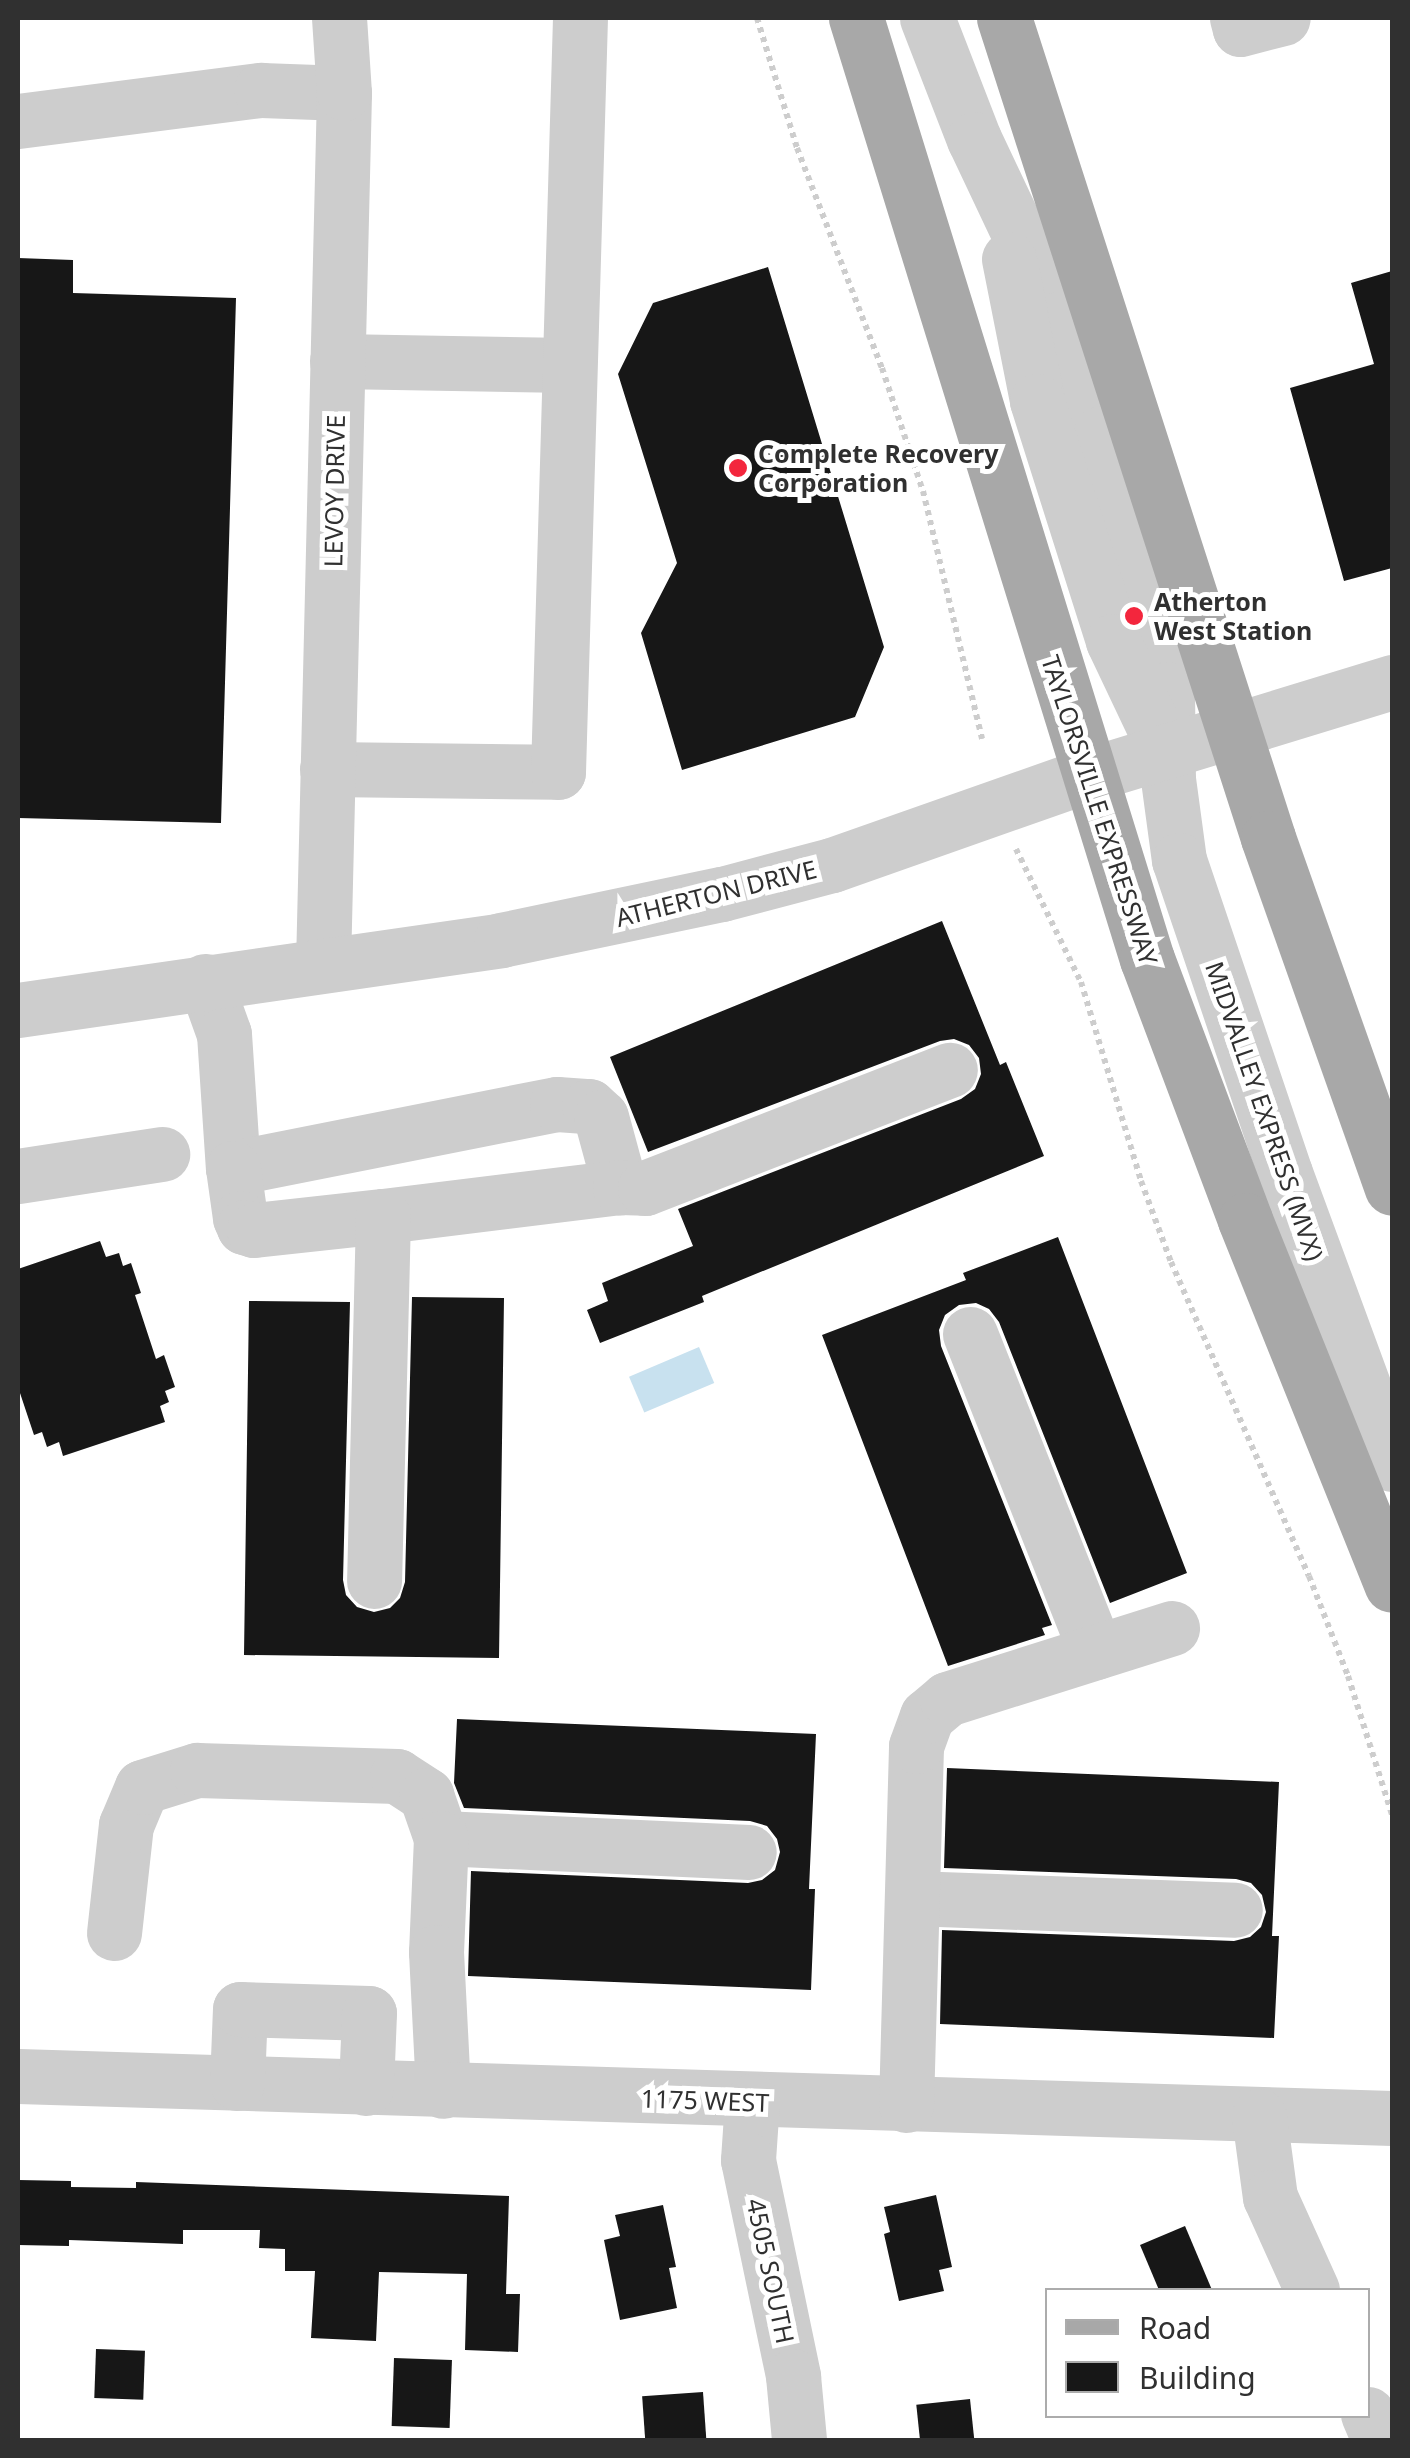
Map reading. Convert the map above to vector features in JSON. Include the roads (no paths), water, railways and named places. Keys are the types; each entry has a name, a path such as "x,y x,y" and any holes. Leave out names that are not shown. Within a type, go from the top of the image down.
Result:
{"main road":[{"name":"TAYLORSVILLE EXPRESSWAY","path":"856,18 1147,959 1238,1202 1392,1585"},
{"path":"1004,18 1235,732 1392,1188"}],"street":[{"name":"LEVOY DRIVE","path":"323,966 344,93 339,18"},
{"path":"327,769 558,772 580,18"},
{"name":"MIDVALLEY EXPRESS (MVX)","path":"928,18 1000,194"},
{"name":"MIDVALLEY EXPRESS (MVX)","path":"964,18 981,84 1037,401 1113,641 1207,840 1270,1033 1392,1368"},
{"path":"1237,18 1240,29 1283,18"},
{"path":"18,120 262,90 344,93"},
{"path":"338,361 569,364"},
{"name":"ATHERTON DRIVE","path":"18,1010 500,940 722,894 832,864 1088,776 1392,682"},
{"name":"MIDVALLEY EXPRESS (MVX)","path":"1167,752 1179,860 1392,1464"},
{"path":"205,981 224,1034 240,1218 244,1227 254,1230 620,1187 645,1188 950,1070"},
{"path":"233,1168 574,1102 589,1106 601,1117 620,1187"},
{"path":"18,1176 162,1154"},
{"path":"374,1581 383,1216"},
{"path":"970,1334 1096,1652"},
{"path":"906,2105 916,1746 927,1716 947,1699 1172,1628"},
{"path":"114,1933 126,1825 142,1787 197,1770 397,1776 426,1795 441,1838 436,1952 442,2091"},
{"path":"441,1838 749,1852"},
{"path":"912,1898 1235,1910"},
{"path":"237,2083 240,2008 369,2013 366,2088"},
{"name":"1175 WEST","path":"18,2076 752,2102 1392,2118"},
{"name":"4505 SOUTH","path":"752,2102 748,2160 793,2376 799,2440"},
{"path":"1258,2116 1270,2197 1311,2288"}],"water":[{"path":"699,1347 714,1383 644,1413 629,1377"}],"place":[{"name":"Complete Recovery Corporation","path":"738,468"},
{"name":"Atherton West Station","path":"1134,616"}]}
